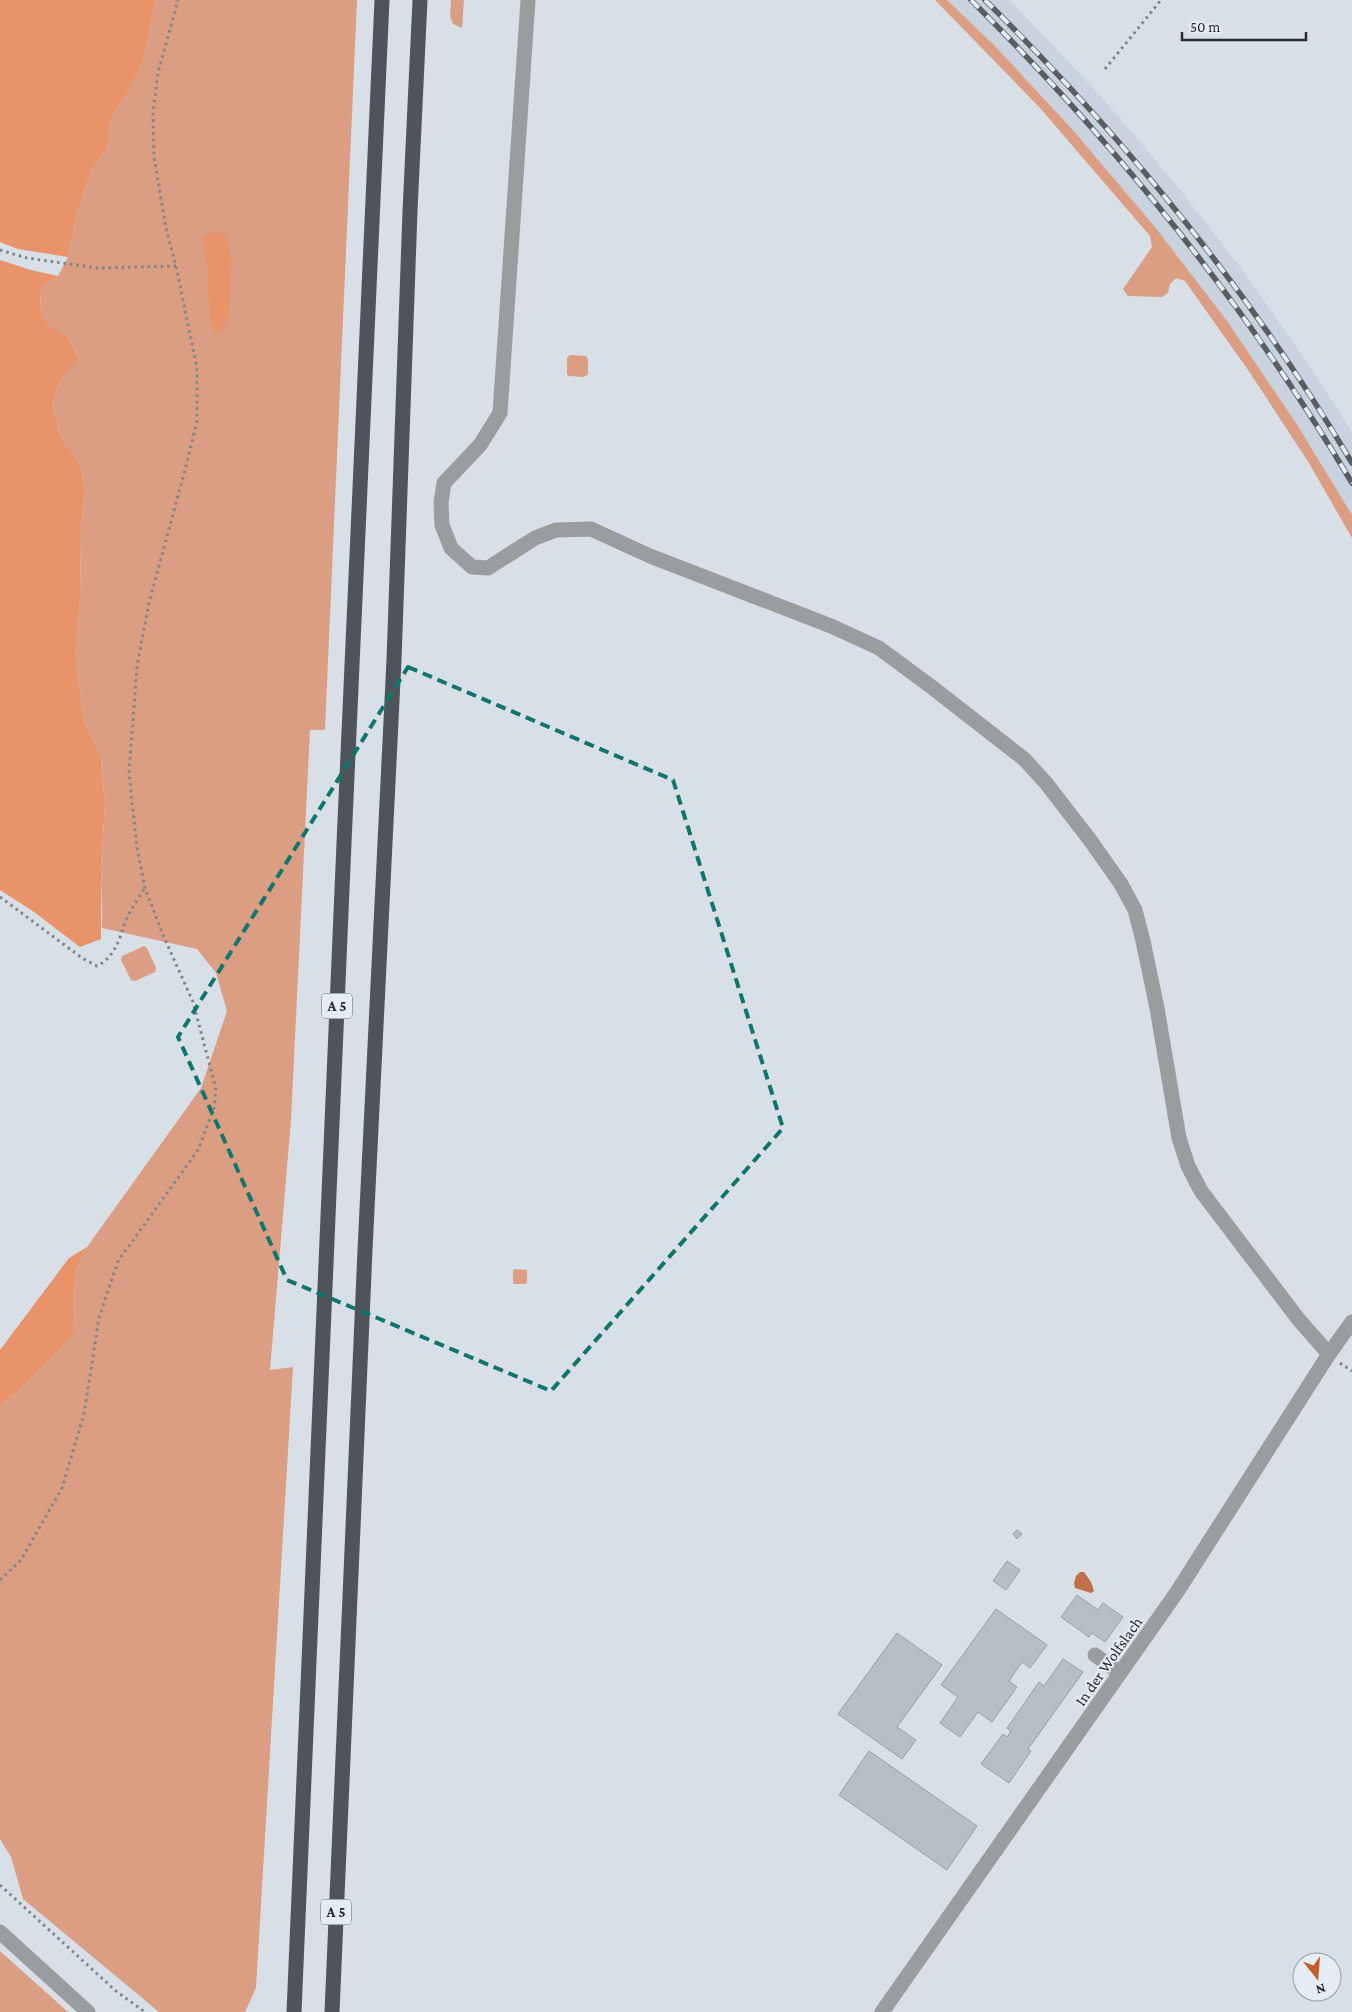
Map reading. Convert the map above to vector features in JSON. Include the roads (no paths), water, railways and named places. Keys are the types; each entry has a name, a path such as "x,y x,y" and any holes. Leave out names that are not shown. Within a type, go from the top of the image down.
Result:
{"highway":[{"name":"A 5","path":"294,2012 343,853 382,0"},
{"name":"A 5","path":"332,2012 364,1260 394,660 410,211 420,0"}],"lane":[{"path":"528,0 500,413 480,445 444,483 441,503 442,525 451,548 472,567 488,568 535,538 556,530 591,529 650,556 831,626 879,648 1024,759 1046,783 1090,840 1121,884 1135,910 1157,1008 1179,1138 1192,1174 1201,1191 1299,1320 1329,1354"},
{"name":"In der Wolfslach","path":"882,2012 1018,1809 1120,1673 1177,1592 1329,1354 1352,1322"},
{"path":"1094,1655 1120,1673"},
{"path":"0,1932 88,2012"}],"railway":[{"path":"971,0 1077,112 1177,230 1269,353 1352,483"},
{"path":"985,0 1087,107 1184,220 1272,339 1352,463"}]}
